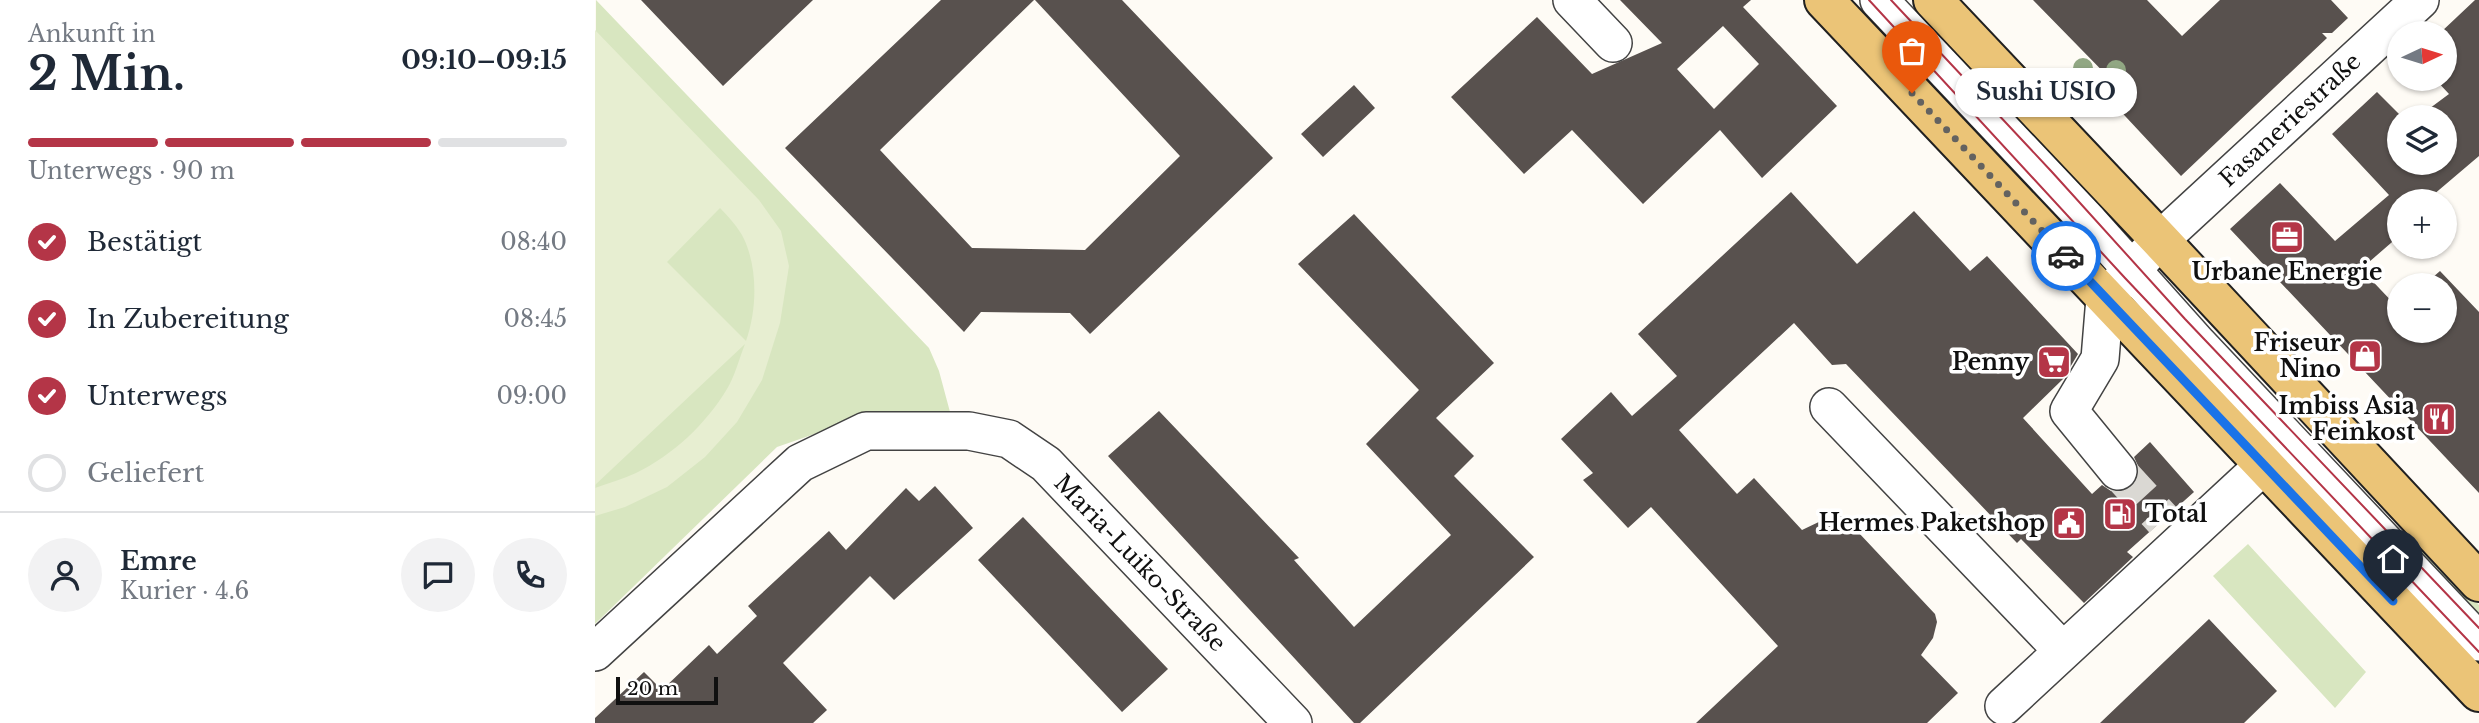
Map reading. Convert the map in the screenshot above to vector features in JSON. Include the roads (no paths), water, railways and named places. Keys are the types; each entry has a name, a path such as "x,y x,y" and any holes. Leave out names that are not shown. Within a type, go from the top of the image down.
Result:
{"main road":[{"path":"1824,0 2118,284 2264,465 2479,692"},
{"path":"1933,0 2479,582"}],"street":[{"path":"1572,0 1613,43"},
{"path":"1879,0 2088,222 2118,284 2479,642"},
{"name":"Fasaneriestraße","path":"2118,284 2161,240 2420,0"},
{"path":"2118,284 2100,359 2069,411 2118,471"},
{"path":"1829,407 2063,651"},
{"name":"Maria-Luiko-Straße","path":"595,652 800,463 866,431 969,431 1009,439 1045,464 1293,723"},
{"path":"2004,706 2063,651 2172,530 2264,465"}],"tunnel":[{"path":"2118,471 2163,520"}],"tram line":[{"path":"1869,0 2125,278 2479,652"},
{"path":"1891,0 2185,319 2479,628"}],"place":[{"name":"Sushi USIO","path":"1912,93"},
{"name":"Urbane Energie","path":"2287,237"},
{"name":"Friseur Nino","path":"2365,356"},
{"name":"Penny","path":"2054,362"},
{"name":"Imbiss Asia Feinkost","path":"2439,419"},
{"name":"Total","path":"2120,514"},
{"name":"Hermes Paketshop","path":"2069,523"}]}
